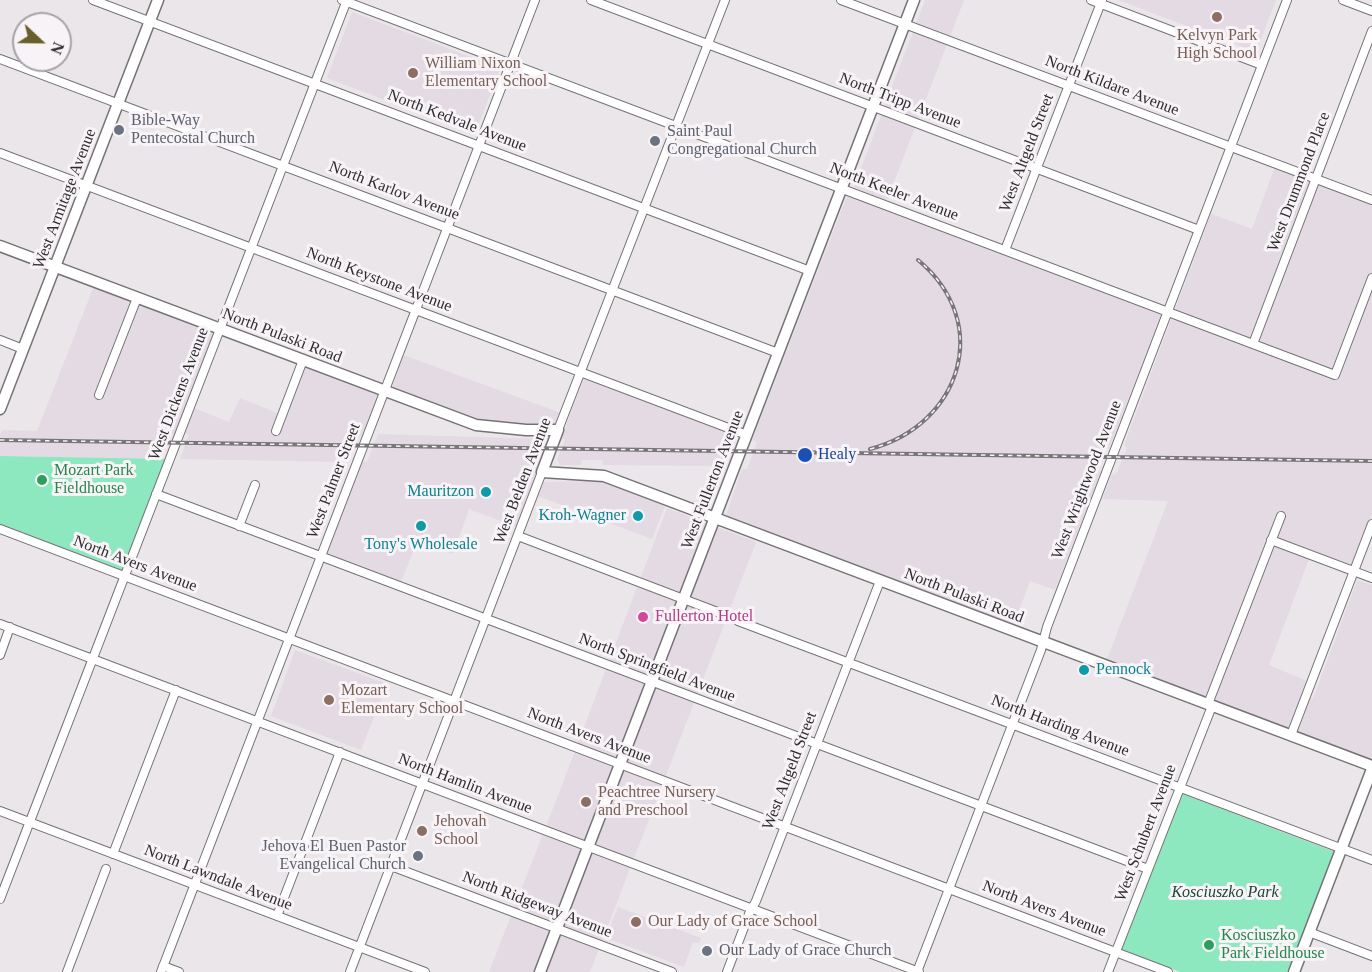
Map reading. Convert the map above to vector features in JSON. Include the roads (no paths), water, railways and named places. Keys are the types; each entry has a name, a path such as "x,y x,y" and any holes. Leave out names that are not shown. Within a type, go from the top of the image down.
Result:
{"main road":[{"name":"West Armitage Avenue","path":"0,409 158,0"},
{"name":"West Fullerton Avenue","path":"540,972 914,0"},
{"name":"North Pulaski Road","path":"0,246 476,425 525,430 558,430"},
{"name":"West Belden Avenue","path":"542,472 558,430"},
{"name":"North Pulaski Road","path":"542,472 604,476 1291,735 1372,768"},
{"path":"1294,972 1372,768"}],"street":[{"name":"North Kedvale Avenue","path":"93,0 810,271"},
{"name":"West Palmer Street","path":"162,969 535,0"},
{"name":"North Tripp Avenue","path":"591,0 1199,230"},
{"name":"West Belden Avenue","path":"558,430 725,0"},
{"name":"North Kildare Avenue","path":"841,0 1372,200"},
{"path":"1091,0 1262,64"},
{"name":"West Wrightwood Avenue","path":"918,972 1287,0"},
{"path":"1343,0 1357,2 1372,11"},
{"name":"North Keeler Avenue","path":"345,1 1335,375 1372,278"},
{"name":"West Dickens Avenue","path":"0,899 345,1"},
{"name":"West Altgeld Street","path":"1005,250 1101,2"},
{"name":"West Drummond Place","path":"1253,344 1372,31"},
{"name":"North Karlov Avenue","path":"0,58 778,353"},
{"name":"North Keystone Avenue","path":"0,153 747,435"},
{"path":"99,395 137,298"},
{"path":"0,340 23,349"},
{"path":"276,431 303,360"},
{"name":"West Belden Avenue","path":"350,972 542,472"},
{"path":"239,526 255,485"},
{"name":"North Springfield Avenue","path":"156,494 1148,869"},
{"name":"West Schubert Avenue","path":"1108,972 1180,788 1281,516"},
{"path":"1291,735 1372,524"},
{"name":"North Avers Avenue","path":"0,528 1168,972"},
{"path":"518,537 728,616"},
{"path":"1271,540 1372,578"},
{"name":"West Altgeld Street","path":"727,972 880,581"},
{"name":"North Harding Avenue","path":"738,621 1372,860"},
{"name":"North Hamlin Avenue","path":"0,624 918,972"},
{"path":"0,655 10,627"},
{"path":"112,854 176,690"},
{"path":"277,916 340,752"},
{"name":"North Lawndale Avenue","path":"0,812 424,972"},
{"name":"North Ridgeway Avenue","path":"391,866 672,972"},
{"path":"67,972 106,869"},
{"path":"1310,932 1372,956"},
{"path":"162,969 179,972"}],"railway":[{"path":"870,449 901,437 927,418 945,395 957,369 960,341 955,313 941,285 918,260"},
{"path":"0,440 1372,461"}],"place":[{"name":"Kelvyn Park High School","path":"1217,17"},
{"name":"William Nixon Elementary School","path":"413,73"},
{"name":"Bible-Way Pentecostal Church","path":"119,130"},
{"name":"Saint Paul Congregational Church","path":"655,141"},
{"name":"Healy","path":"805,455"},
{"name":"Mozart Park Fieldhouse","path":"42,480"},
{"name":"Mauritzon","path":"486,492"},
{"name":"Kroh-Wagner","path":"638,516"},
{"name":"Tony's Wholesale","path":"421,526"},
{"name":"Fullerton Hotel","path":"643,617"},
{"name":"Pennock","path":"1084,670"},
{"name":"Mozart Elementary School","path":"329,700"},
{"name":"Peachtree Nursery and Preschool","path":"586,802"},
{"name":"Jehovah School","path":"422,831"},
{"name":"Jehova El Buen Pastor Evangelical Church","path":"418,856"},
{"name":"Our Lady of Grace School","path":"636,922"},
{"name":"Kosciuszko Park Fieldhouse","path":"1209,945"},
{"name":"Our Lady of Grace Church","path":"707,951"}],"park label":[{"name":"Kosciuszko Park","path":"1225,893"}]}
